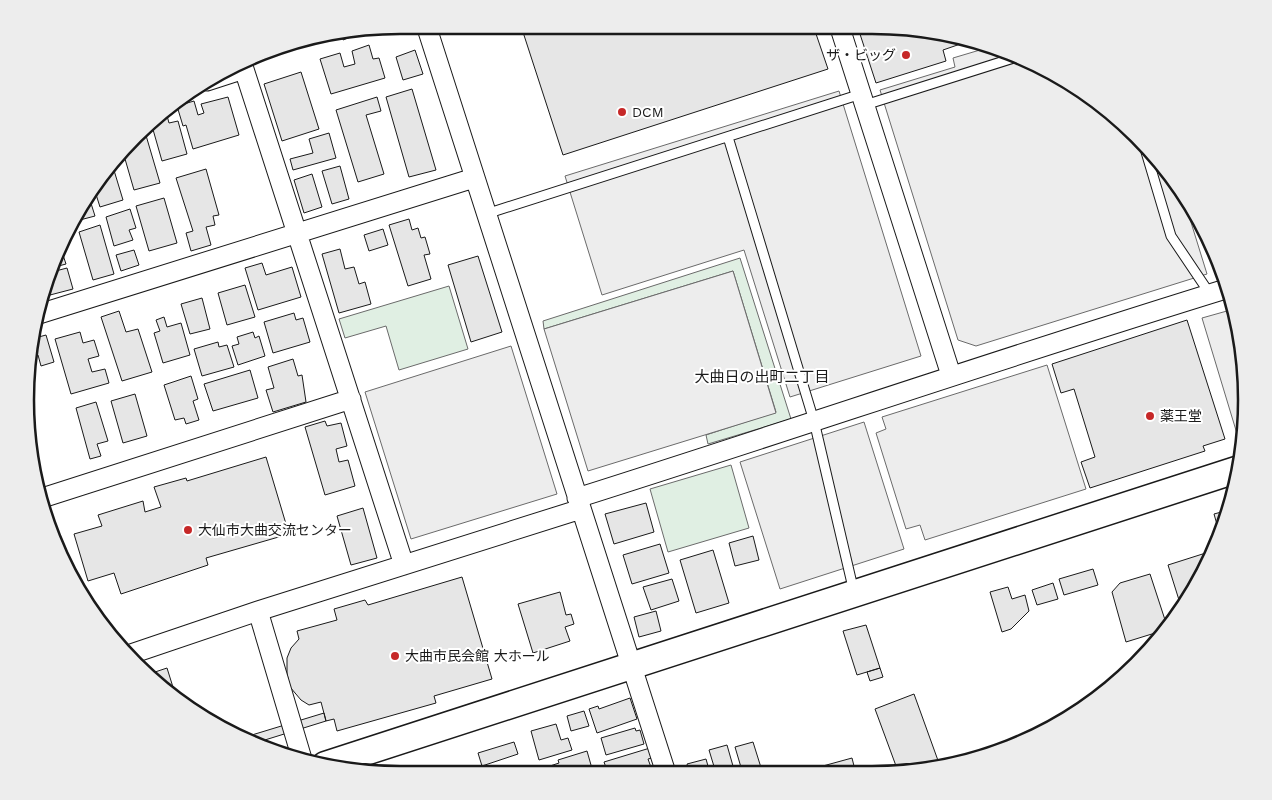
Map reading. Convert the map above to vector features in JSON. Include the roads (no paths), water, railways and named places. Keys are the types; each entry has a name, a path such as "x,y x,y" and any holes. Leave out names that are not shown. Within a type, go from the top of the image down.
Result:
{"street":[{"path":"429,34 485,214 664,766"},
{"path":"842,34 951,375"},
{"path":"244,69 404,565"},
{"path":"44,312 474,178"},
{"path":"135,653 404,565 951,375 1222,290"},
{"path":"46,497 351,399"},
{"path":"339,761 855,595 1231,472"},
{"path":"258,612 300,752"}],"lane":[{"path":"485,214 728,137 1007,60"},
{"path":"728,137 814,421 855,595"},
{"path":"1149,161 1171,236 1210,294"}],"place":[{"name":"ザ・ビッグ","path":"906,55"},
{"name":"DCM","path":"622,112"},
{"name":"薬王堂","path":"1150,416"},
{"name":"大仙市大曲交流センター","path":"188,530"},
{"name":"大曲市民会館 大ホール","path":"395,656"}],"district":[{"name":"大曲日の出町二丁目","path":"762,377"}]}
